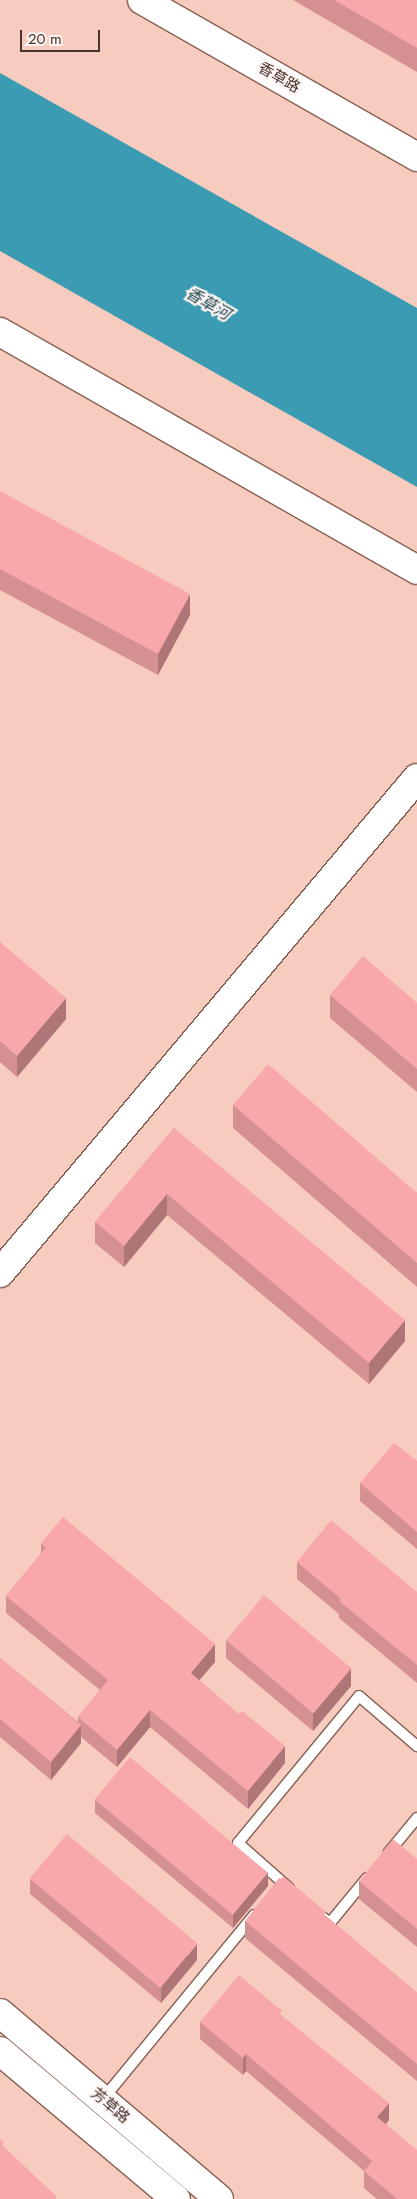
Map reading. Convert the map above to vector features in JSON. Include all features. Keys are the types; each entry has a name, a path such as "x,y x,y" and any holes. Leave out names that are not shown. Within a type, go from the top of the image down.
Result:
{"street":[{"name":"香草路","path":"142,0 417,157"},
{"path":"0,332 417,570"},
{"path":"0,1273 417,778"},
{"name":"芳草路","path":"0,2013 219,2199"},
{"name":"芳草路","path":"0,2051 176,2199"}],"lane":[{"path":"295,1893 278,1885 238,1843 359,1696 417,1746"},
{"path":"316,1911 330,1923 417,1818"},
{"path":"102,2100 263,1904"}],"water":[{"name":"香草河","path":"0,73 417,308 417,487 0,251"}],"building":[{"path":"334,0 417,0 417,48"},
{"path":"0,491 190,594 158,654 0,569"},
{"path":"0,942 66,998 17,1056 0,1041"},
{"path":"363,956 417,1003 417,1069 330,995"},
{"path":"268,1064 417,1193 417,1263 233,1105"},
{"path":"174,1128 405,1320 369,1363 167,1194 124,1246 95,1222"},
{"path":"394,1443 417,1461 417,1532 360,1483"},
{"path":"63,1517 215,1644 191,1673 239,1714 242,1711 285,1746 248,1791 150,1710 117,1750 78,1717 108,1680 6,1596 46,1547 41,1543"},
{"path":"331,1520 417,1592 417,1665 339,1601 341,1599 297,1562"},
{"path":"264,1595 351,1668 313,1713 226,1640"},
{"path":"0,1658 81,1725 51,1762 0,1719"},
{"path":"130,1757 268,1873 233,1915 95,1799"},
{"path":"67,1834 197,1943 160,1988 30,1878"},
{"path":"393,1839 417,1859 417,1929 359,1881"},
{"path":"283,1876 326,1912 324,1914 417,1993 417,2064 245,1921 279,1878 281,1879"},
{"path":"239,1975 282,2011 280,2014 389,2103 377,2117 417,2150 417,2199 397,2199 364,2171 372,2161 246,2054 243,2058 200,2022"},
{"path":"0,2139 4,2143 2,2145 57,2197 56,2199 0,2199"}]}
